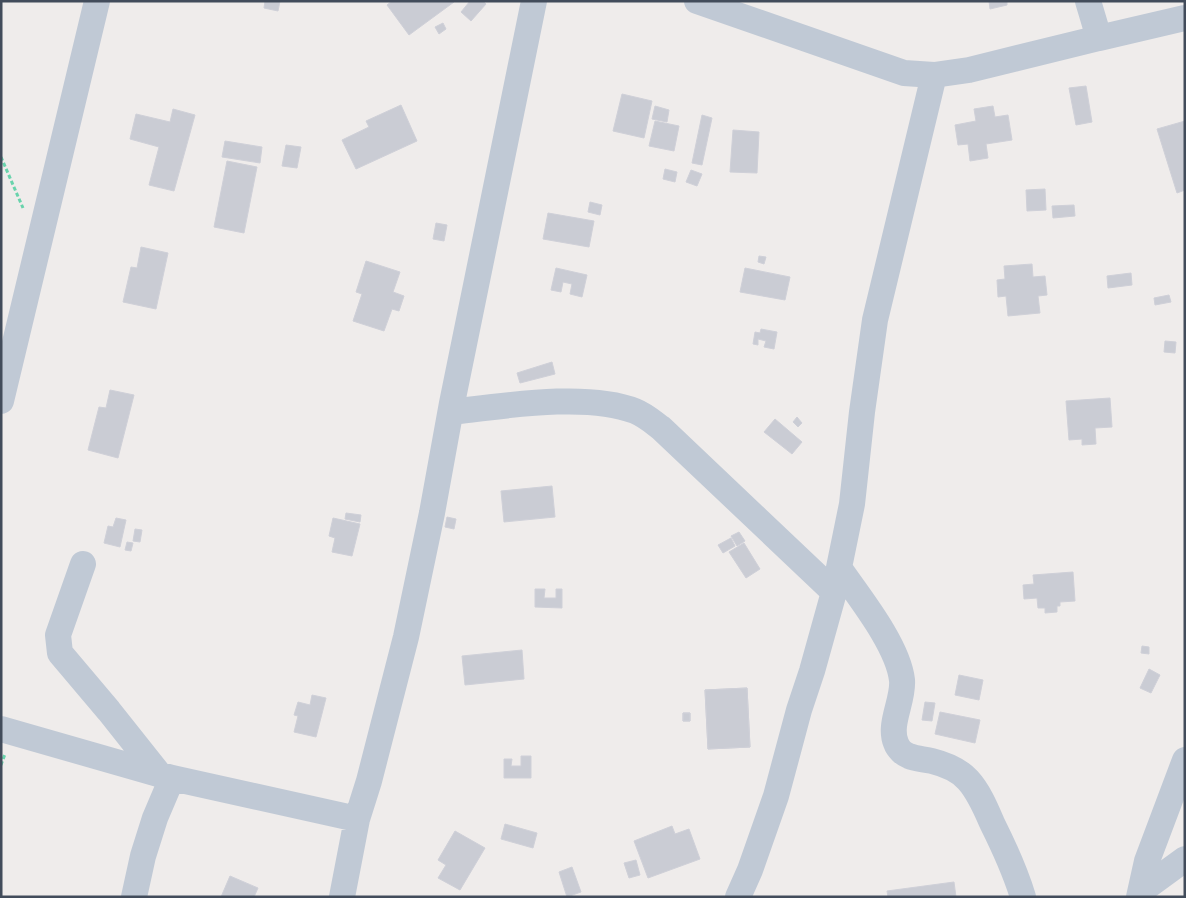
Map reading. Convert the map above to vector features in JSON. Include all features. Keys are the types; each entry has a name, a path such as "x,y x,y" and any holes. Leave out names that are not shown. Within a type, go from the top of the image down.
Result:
{"street":[{"path":"1,401 98,1"},
{"path":"342,897 357,819 370,781 406,637 441,474 451,412 534,1"},
{"path":"697,1 904,72 934,75 969,70 1185,18"},
{"path":"1088,1 1099,38"},
{"path":"738,897 750,870 776,796 836,580 852,504 875,320 934,75"},
{"path":"451,412 518,404 582,402 622,407 644,415 661,428 836,580 886,638 902,678 902,689 894,730 896,743 901,751 909,756 952,768 968,780 984,806 1016,875 1023,897"},
{"path":"83,564 58,635 60,653 165,776"},
{"path":"1,729 165,776 357,819"},
{"path":"1140,894 1147,862 1185,760"},
{"path":"134,897 165,776"},
{"path":"1140,894 1185,859"}],"path":[{"path":"1,157 25,214"}],"building":[{"path":"265,1 280,1 278,11 264,8"},
{"path":"392,1 454,2 409,35 387,5"},
{"path":"470,1 483,1 486,4 471,21 461,12"},
{"path":"989,1 1007,1 1007,5 990,9"},
{"path":"443,23 446,29 439,34 435,27"},
{"path":"1086,86 1092,122 1076,125 1069,88"},
{"path":"622,94 652,101 644,138 613,131"},
{"path":"401,105 417,141 356,169 342,140 369,127 366,121"},
{"path":"655,106 669,110 667,122 652,119"},
{"path":"993,106 995,117 1008,115 1012,140 986,144 988,158 970,161 968,144 958,145 955,125 976,121 974,109"},
{"path":"173,109 195,115 174,191 149,185 159,147 130,139 136,114 170,122"},
{"path":"702,115 712,118 702,165 692,163"},
{"path":"655,121 679,126 674,151 649,146"},
{"path":"1185,121 1185,190 1177,193 1157,129"},
{"path":"733,130 759,132 757,173 730,172"},
{"path":"225,141 262,147 260,163 222,157"},
{"path":"286,145 301,147 297,168 282,166"},
{"path":"227,161 257,167 244,233 214,227"},
{"path":"665,169 677,172 675,182 663,179"},
{"path":"691,170 702,174 697,186 686,182"},
{"path":"1045,189 1046,210 1027,211 1026,190"},
{"path":"590,202 602,205 600,215 588,212"},
{"path":"1074,205 1075,216 1053,218 1052,206"},
{"path":"548,213 594,221 589,247 543,239"},
{"path":"436,223 447,225 444,241 433,239"},
{"path":"141,247 168,253 156,309 123,302 131,267 137,268"},
{"path":"759,256 766,257 764,264 758,262"},
{"path":"366,261 400,272 393,292 404,296 399,311 392,309 384,331 353,321 362,294 356,292"},
{"path":"1032,264 1033,277 1045,276 1047,295 1038,296 1040,313 1008,316 1006,296 998,297 997,280 1005,279 1004,266"},
{"path":"556,268 587,275 582,297 570,294 572,284 563,282 561,292 551,290"},
{"path":"745,268 790,277 785,300 740,292"},
{"path":"1131,273 1132,285 1108,288 1107,276"},
{"path":"1169,295 1171,302 1155,305 1154,298"},
{"path":"761,329 777,332 774,349 764,347 766,341 758,339 758,345 753,344 755,332 760,333"},
{"path":"1165,341 1176,342 1175,353 1164,352"},
{"path":"552,362 555,374 520,383 517,373"},
{"path":"110,390 134,395 118,458 88,450 99,407 106,408"},
{"path":"1110,398 1112,427 1095,428 1096,444 1082,445 1082,439 1069,440 1066,401"},
{"path":"797,417 802,423 798,427 793,422"},
{"path":"775,419 802,442 792,454 764,432"},
{"path":"552,486 555,517 504,522 501,491"},
{"path":"346,513 361,515 360,522 345,519"},
{"path":"447,517 456,519 454,529 445,527"},
{"path":"116,518 126,520 120,547 104,543 108,526 113,527"},
{"path":"333,518 360,524 352,556 332,552 335,538 329,536"},
{"path":"135,529 142,530 140,542 133,541"},
{"path":"739,532 745,541 737,546 731,536"},
{"path":"731,538 735,546 723,553 718,545"},
{"path":"127,542 133,543 131,551 125,550"},
{"path":"744,543 760,569 746,578 729,552"},
{"path":"1073,572 1075,601 1060,602 1060,606 1057,606 1057,612 1045,613 1045,608 1038,608 1037,598 1024,599 1023,585 1034,584 1033,575"},
{"path":"535,589 545,589 544,598 556,598 556,589 562,589 562,608 535,607"},
{"path":"1142,646 1149,647 1149,654 1141,653"},
{"path":"522,650 524,679 465,685 462,656"},
{"path":"1149,669 1160,675 1151,693 1140,688"},
{"path":"959,675 983,680 979,700 955,695"},
{"path":"747,688 750,747 708,749 705,690"},
{"path":"747,688 750,747 708,749 705,690"},
{"path":"312,695 326,698 316,737 294,732 298,716 294,715 298,702 310,705"},
{"path":"925,702 935,703 932,721 922,720"},
{"path":"940,712 980,720 975,743 935,734"},
{"path":"683,713 690,713 690,721 683,721"},
{"path":"683,713 690,713 690,721 683,721"},
{"path":"521,756 531,756 531,778 504,778 504,759 512,759 511,766 521,766"},
{"path":"505,824 537,833 533,848 501,839"},
{"path":"672,826 675,834 689,829 700,859 648,878 634,841"},
{"path":"455,831 485,848 460,890 438,878 446,865 438,860"},
{"path":"636,860 640,875 629,878 624,863"},
{"path":"572,867 581,892 567,897 559,872"},
{"path":"230,876 258,888 254,897 221,897"},
{"path":"954,882 956,897 888,897 887,891"}]}
